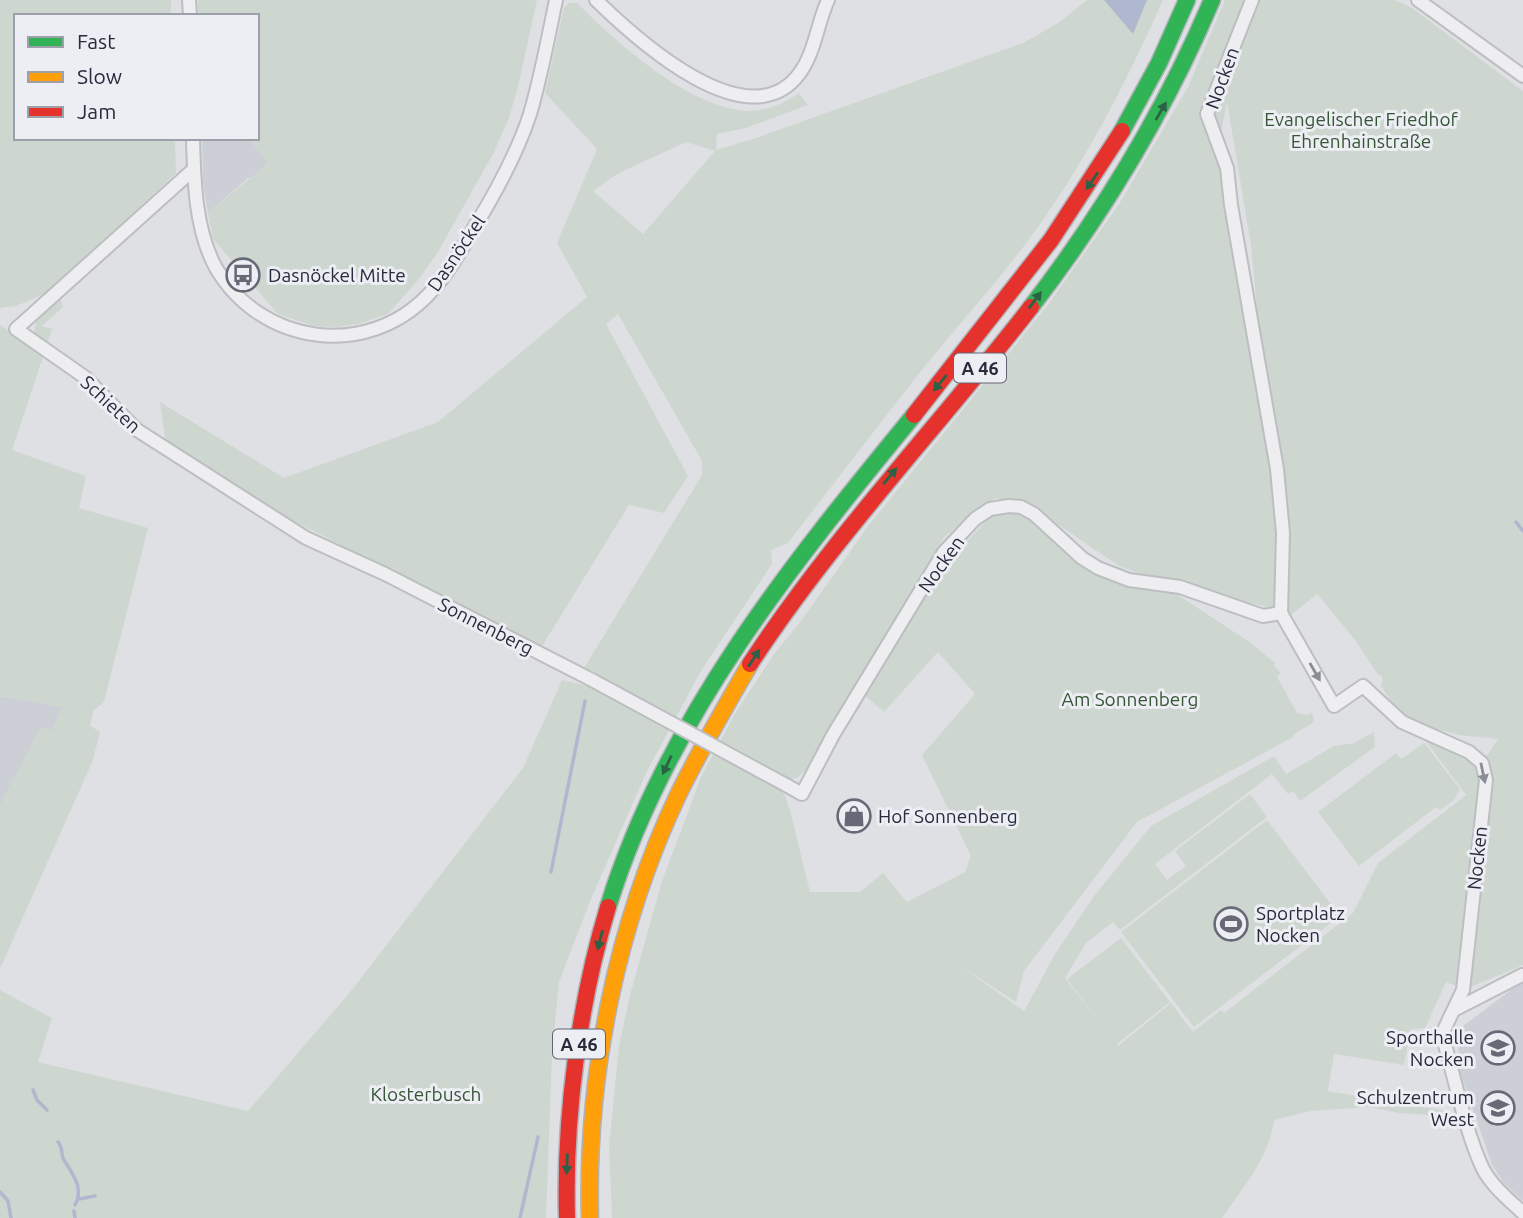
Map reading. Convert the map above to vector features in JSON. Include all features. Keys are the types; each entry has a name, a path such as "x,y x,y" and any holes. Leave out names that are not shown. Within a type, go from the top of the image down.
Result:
{"highway":[{"name":"A 46","path":"567,1218 569,1127 581,1027 597,950 619,874 672,754 744,634 797,560 1002,307 1059,231 1113,150 1147,90 1188,0"},
{"name":"A 46","path":"590,1218 591,1142 606,1014 628,925 657,841 700,748 736,684 802,588 1020,320 1080,241 1130,165 1168,98 1212,0"},
{"path":"591,1142 605,1218"}],"street":[{"name":"Dasnöckel","path":"193,140 202,231 211,256 229,286 256,312 287,329 313,334 351,335 386,325 409,311 433,289 451,267 494,195 530,114 556,0"},
{"path":"596,0 639,41 667,61 721,90 755,97 775,93 798,76 808,57 828,0"},
{"name":"Nocken","path":"1252,0 1207,114 1227,168 1231,205 1277,469 1283,533 1281,613 1334,706 1363,686 1402,722 1469,752 1482,763 1486,780 1463,990 1443,1034 1465,1117 1483,1169 1523,1213"},
{"path":"1418,0 1523,76"},
{"name":"Schieten","path":"173,454 137,430 86,378 16,329 194,170"},
{"name":"Sonnenberg","path":"173,454 306,538 385,574 592,680 802,794"},
{"name":"Nocken","path":"802,794 834,735 944,552 975,519 990,509 1021,507 1034,514 1082,558 1098,568 1129,580 1180,587 1263,617 1281,613"},
{"path":"1454,1010 1522,975"}],"shaded area":[{"path":"259,138 345,153 248,178 208,213 203,183 202,140"},
{"path":"0,696 93,711 90,726 100,732 92,762 0,968"},
{"name":"Schulzentrum West","path":"1523,981 1523,1201 1503,1182 1492,1165 1458,1066 1459,1029"}],"green space":[{"path":"0,0 171,0 171,14 14,14 14,140 175,140 176,173 47,293 16,306 0,308"},
{"path":"198,0 537,0 518,87 509,118 494,152 438,252 388,314 358,324 336,327 314,326 278,314 213,239 208,213 268,163 250,140 259,140 259,14 198,14"},
{"name":"Klosterbusch","path":"1087,0 1163,0 1110,110 1064,189 1017,255 921,371 788,543 771,550 772,564 701,671 647,771 591,899 559,982 552,1055 546,1218 0,1218 0,990 52,1018 38,1062 248,1111 351,991 523,768 562,680 588,686 595,675 584,668 702,475 702,461 618,314 606,324 688,476 664,513 629,505 541,648 292,520 166,445 160,402 284,478 438,422 587,297 557,243 597,149 545,93 564,8 569,3 577,3 655,71 702,98 725,107 755,111 775,106 799,93 808,105 746,128 717,134 716,150 1023,43 1058,23","holes":["686,142 715,151 643,234 593,191 617,174"]},
{"path":"1225,0 1395,0 1412,8 1523,91 1523,965 1466,989 1446,982 1425,1028 1411,1029 1404,1065 1334,1054 1328,1091 1446,1111 1445,1116 1399,1113 1369,1107 1311,1111 1274,1120 1261,1159 1222,1218 612,1218 609,1146 619,1046 630,995 662,881 701,777 734,715 774,654 801,621 868,526 1047,306 1119,204 1188,87","holes":["1227,102 1251,245 1260,341 1281,477 1286,619 1317,594 1383,678 1381,686 1391,701 1390,706 1413,723 1459,735 1498,739 1484,760 1425,740 1466,795 1378,863 1353,913 1224,1013 1221,1010 1193,1032 1171,1003 1118,1046 1117,1044 1170,1002 1121,938 1067,979 1104,1028 1065,978 1086,943 1113,922 1120,930 1267,817 1250,794 1175,851 1186,866 1167,880 1155,864 1272,774 1288,794 1293,791 1300,801 1375,747 1374,732 1354,743 1334,746 1286,774 1274,756 1151,826 1094,896 1055,954 1024,1011 959,965 1016,1002 1024,971 1137,822 1295,736 1293,735 1314,722 1312,713 1297,713 1277,677 1281,673 1274,666 1275,663 1251,643 1178,595 1179,593 1117,584 1086,565 1032,521 1016,513 990,517 949,560 863,694 884,712 938,652 975,694 922,755 971,856 965,872 907,902 883,873 860,892 810,892 783,790 789,779 797,778 812,764 944,537 996,498 1035,509 1119,566 1176,586 1276,609 1281,534 1274,471 1217,153"]},
{"path":"59,295 63,307 42,326 52,329 47,345 35,336 36,323 41,313"},
{"path":"0,325 44,354 12,450 86,476 79,508 148,528 104,702 93,711 90,726 100,732 92,762 0,968 0,805 40,728 52,730 62,707 0,696"},
{"path":"1424,743 1460,789 1454,800 1440,810 1436,807 1359,866 1318,812 1396,753 1401,759"},
{"name":"Sportplatz Nocken","path":"1267,820 1340,916 1194,1027 1121,932"}],"water":[{"path":"1104,0 1147,0 1133,34"}],"waterway":[{"path":"1516,522 1523,531"},
{"path":"551,872 585,701"},
{"path":"33,1090 37,1100 47,1110"},
{"path":"520,1218 538,1137"},
{"path":"58,1142 78,1186 75,1205"},
{"path":"0,1192 8,1201 11,1218"},
{"path":"79,1199 95,1196"},
{"path":"74,1211 75,1218"}],"traffic: fast":[{"path":"1122,131 1159,63 1187,0"},
{"path":"1031,307 1083,235 1131,160 1174,81 1212,0"},
{"path":"608,907 633,838 663,772 698,708 778,587 914,415"}],"traffic: slow":[{"path":"590,1218 593,1109 600,1055 622,948 638,895 678,795 750,664"}],"traffic: jam":[{"path":"914,415 1051,240 1122,131"},
{"path":"750,664 782,617 851,527 1031,307"},
{"path":"567,1218 568,1141 581,1021 608,907"}],"place":[{"name":"Dasnöckel Mitte","path":"243,275"},
{"name":"Hof Sonnenberg","path":"854,816"},
{"name":"Sportplatz Nocken","path":"1231,924"},
{"name":"Sporthalle Nocken","path":"1498,1048"},
{"name":"Schulzentrum West","path":"1498,1108"}],"park label":[{"name":"Evangelischer Friedhof Ehrenhainstraße","path":"1361,130"},
{"name":"Am Sonnenberg","path":"1130,699"}]}
